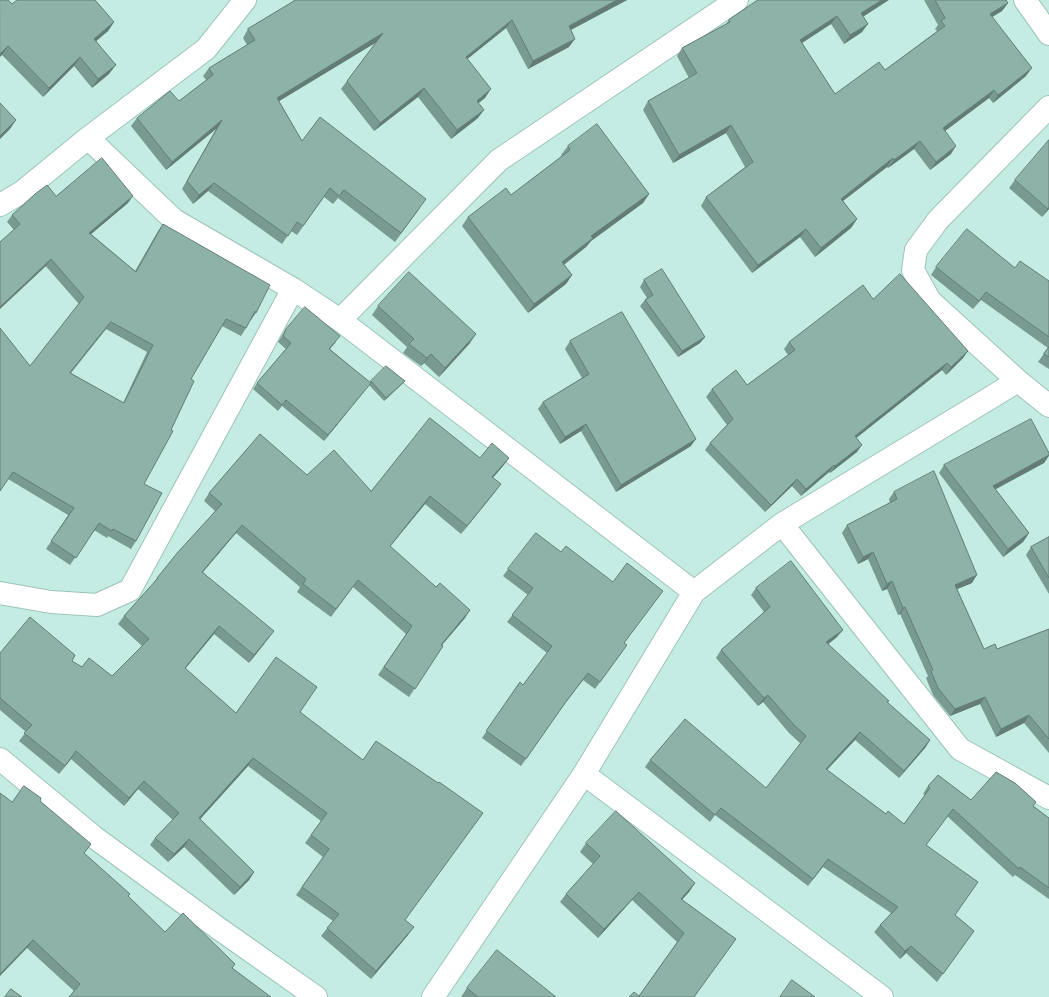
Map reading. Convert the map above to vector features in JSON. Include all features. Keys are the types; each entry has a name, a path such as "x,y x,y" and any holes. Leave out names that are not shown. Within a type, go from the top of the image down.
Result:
{"street":[{"path":"0,205 22,192 88,138 206,48 245,0"},
{"path":"340,320 499,160 737,0"},
{"path":"1025,0 1049,34"},
{"path":"1049,107 938,220 916,250 913,270 930,301 1018,381 1049,406"},
{"path":"88,138 174,220 293,289 340,320 694,592"},
{"path":"0,593 51,602 97,605 130,590 293,289"},
{"path":"432,997 584,774 694,592 782,524 1018,381"},
{"path":"782,524 960,749 1049,798"},
{"path":"0,759 94,837 218,928 316,997"},
{"path":"584,774 882,997"}],"building":[{"path":"0,0 8,0 12,4 17,0 95,0 114,22 94,39 116,65 98,79 80,57 49,88 8,46 0,54"},
{"path":"296,0 617,0 569,26 575,39 533,61 512,20 466,57 491,89 477,101 484,110 457,130 424,88 380,123 347,81 383,33 277,98 302,141 320,117 426,199 401,233 344,190 339,196 330,188 303,226 297,222 288,236 214,183 199,195 187,181 222,120 172,162 137,118 170,91 179,101 213,75 209,68 255,40 248,29"},
{"path":"758,0 882,0 861,13 868,24 850,35 837,16 800,40 835,94 879,62 885,70 945,26 941,21 945,18 935,0 1006,0 1008,3 990,14 1032,68 998,95 994,90 943,128 956,146 936,162 920,141 894,160 893,158 841,199 857,219 821,248 806,229 758,265 706,197 753,162 731,125 679,155 648,101 697,73 682,48 730,22 729,20"},
{"path":"0,103 16,120 0,136"},
{"path":"597,124 649,194 591,236 593,238 562,262 572,275 534,304 468,217 506,188 511,195 570,150 568,146"},
{"path":"1049,140 1049,207 1048,209 1015,180"},
{"path":"102,158 133,196 89,233 136,272 163,224 270,285 256,313 255,311 246,328 226,319 191,379 194,381 171,430 173,431 144,484 162,493 136,541 113,529 112,531 99,523 76,558 51,541 74,508 13,472 0,491 0,328 30,366 84,297 51,259 0,307 0,242 20,224 12,215 35,194 47,185 56,196","holes":["111,322 153,345 124,403 70,373"]},
{"path":"967,229 1015,268 1020,261 1049,281 1049,337 986,292 979,301 936,267"},
{"path":"662,269 705,337 682,351 645,300 653,295 644,280"},
{"path":"409,272 476,334 445,368 431,354 427,358 409,344 414,339 378,306"},
{"path":"900,274 968,351 951,367 947,363 855,436 862,445 835,466 834,465 806,489 797,479 771,505 710,443 733,419 712,389 736,370 747,385 795,350 789,342 863,285 873,299"},
{"path":"305,307 340,336 329,349 371,383 328,435 286,400 282,405 257,383 291,343 283,336 286,329"},
{"path":"622,312 696,439 621,485 586,424 565,437 543,402 589,374 570,341"},
{"path":"1049,347 1049,357 1044,354"},
{"path":"386,366 405,381 386,398 371,381"},
{"path":"430,418 480,458 492,443 509,458 492,477 501,484 467,526 430,496 390,546 436,587 440,583 470,610 441,645 443,646 415,689 384,667 412,626 358,580 336,609 303,584 306,579 242,525 202,572 274,631 254,655 219,626 185,668 236,713 276,657 317,687 300,712 363,760 376,741 483,813 405,920 414,927 376,971 327,928 339,914 302,887 329,849 311,835 327,813 253,758 199,818 254,872 240,887 189,839 174,854 155,838 179,813 144,781 129,798 76,751 65,766 24,733 32,725 0,698 0,653 30,617 75,655 72,661 82,667 89,658 112,676 149,639 124,616 158,578 178,552 222,504 209,493 260,434 307,475 334,450 371,491"},
{"path":"1031,419 1049,455 993,486 1029,533 1008,549 944,465"},
{"path":"934,471 977,575 955,585 984,649 995,644 997,649 1049,629 1049,739 1029,715 1001,729 985,697 955,709 938,688 931,671 933,670 905,607 903,608 892,581 887,584 873,552 863,557 847,525 897,499 894,492"},
{"path":"536,533 561,552 566,546 613,582 627,563 663,591 624,643 627,645 600,682 588,673 526,759 486,731 520,682 523,685 552,646 512,615 533,588 508,569"},
{"path":"1049,537 1049,578 1031,547"},
{"path":"791,561 843,630 826,642 889,701 887,702 930,740 904,771 860,732 826,769 886,814 888,811 904,824 930,788 928,786 938,775 971,800 996,772 1015,783 1036,802 1033,806 1049,818 1049,888 1020,867 1019,869 953,809 926,845 978,882 955,915 974,931 943,974 911,946 905,951 880,925 898,907 828,859 813,879 721,808 715,815 650,760 685,719 766,788 806,736 794,725 768,695 764,698 721,650 770,607 756,588"},
{"path":"24,786 41,798 40,801 91,844 84,853 130,894 128,896 165,932 183,913 235,964 232,968 271,997 69,997 80,984 33,940 0,974 0,793 12,802"},
{"path":"616,811 695,883 681,899 736,939 694,997 629,997 634,992 639,996 684,933 639,892 604,929 566,894 600,856 586,843"},
{"path":"497,950 556,997 478,997 467,988"},
{"path":"792,980 815,997 780,997"},
{"path":"11,989 22,997 5,997"}]}
